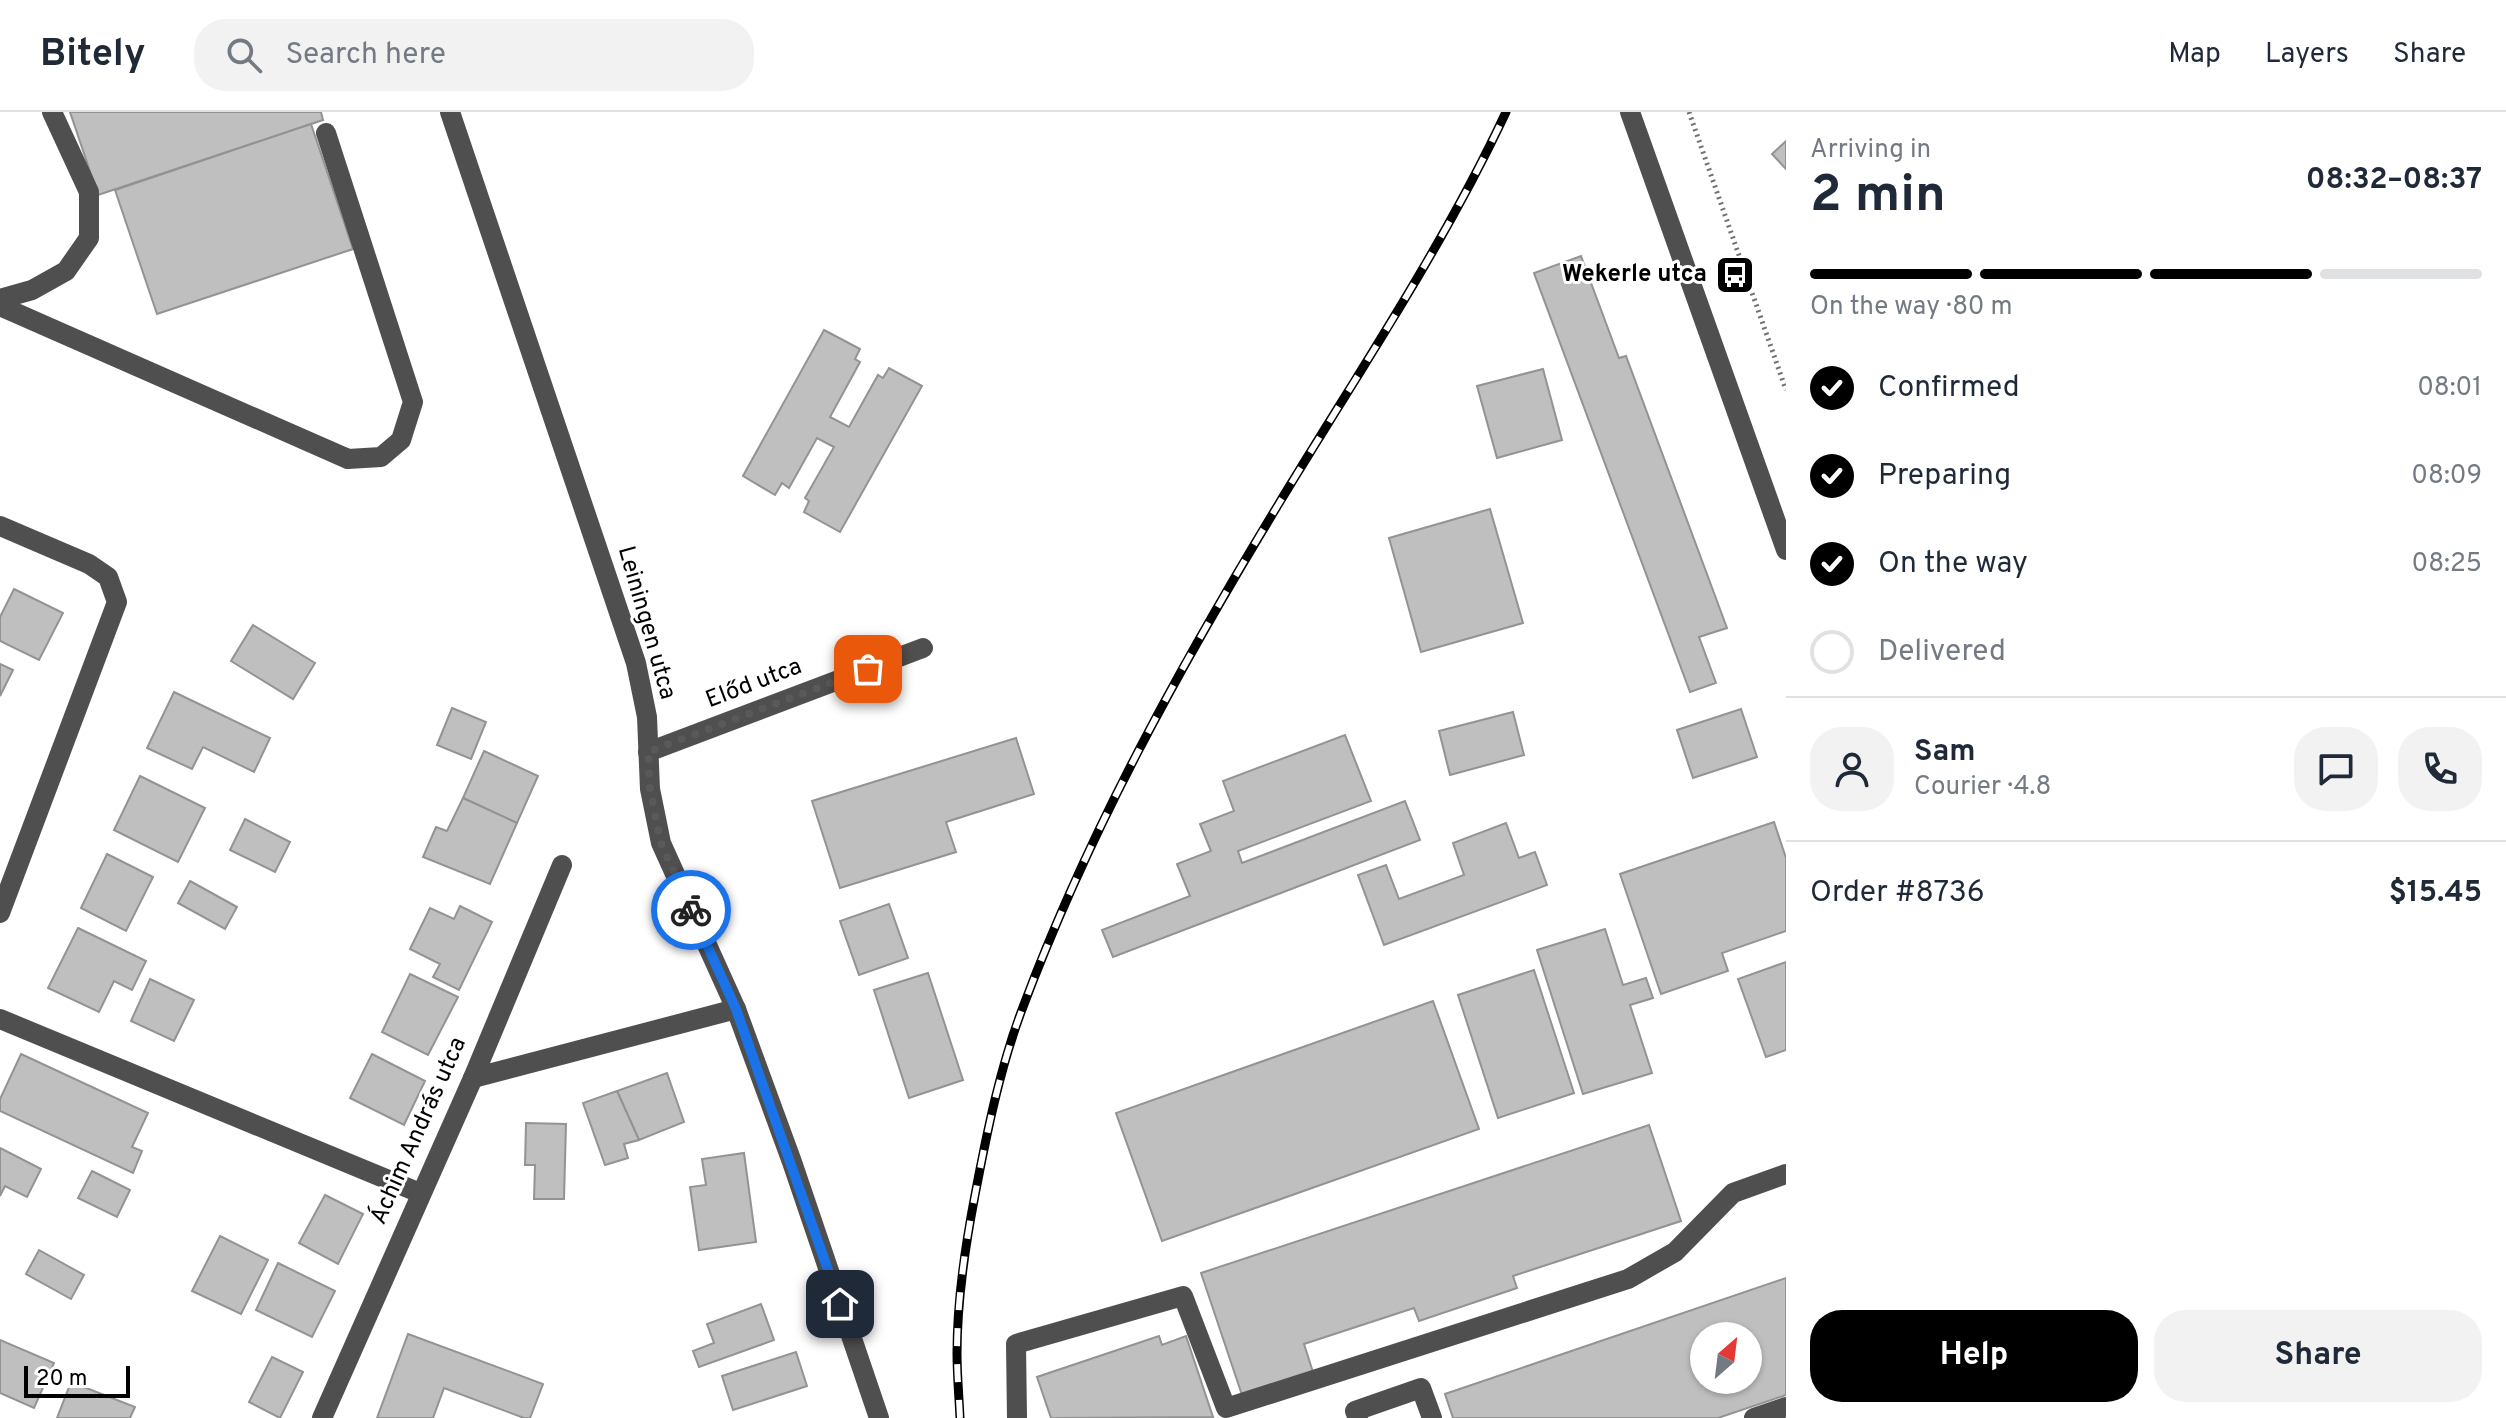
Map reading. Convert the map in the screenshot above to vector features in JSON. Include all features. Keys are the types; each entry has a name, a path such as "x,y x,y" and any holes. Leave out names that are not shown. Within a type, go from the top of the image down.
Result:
{"street":[{"path":"0,299 32,290 66,271 89,238 89,192 52,112"},
{"name":"Leiningen utca","path":"450,112 636,663 647,717 650,789 661,843 736,1009 879,1418"},
{"path":"1630,112 1786,550"},
{"path":"0,306 348,459 381,457 401,440 413,402 326,133"},
{"path":"0,526 89,564 108,577 117,602 0,913"},
{"name":"Előd utca","path":"648,752 923,648"},
{"name":"Áchim András utca","path":"322,1418 473,1078 562,865"},
{"path":"473,1078 736,1009"},
{"path":"0,1019 420,1193"},
{"path":"1017,1418 1016,1344 1183,1296 1226,1408 1628,1279 1675,1252 1733,1193 1786,1174"},
{"path":"1358,1418 1355,1411 1421,1388 1432,1418"},
{"path":"1754,1418 1786,1407"}],"path":[{"path":"1689,112 1786,390"}],"building":[{"path":"70,112 321,112 323,120 98,195"},
{"path":"311,124 353,249 157,314 115,190"},
{"path":"1786,141 1786,169 1772,154"},
{"path":"1581,256 1619,358 1626,356 1727,628 1699,637 1716,683 1690,692 1534,273"},
{"path":"824,330 860,349 855,359 860,362 830,417 849,427 878,375 883,378 889,368 922,386 840,532 804,512 809,501 805,498 834,447 817,438 789,488 782,483 775,495 743,476"},
{"path":"1543,369 1562,440 1497,458 1477,386"},
{"path":"1490,509 1523,623 1421,652 1389,538"},
{"path":"14,589 63,613 39,660 0,641 0,617"},
{"path":"253,625 315,663 293,699 231,661"},
{"path":"0,664 13,670 0,696"},
{"path":"174,692 270,738 254,772 203,747 192,769 147,748"},
{"path":"452,708 486,722 471,759 437,745"},
{"path":"1741,709 1757,757 1693,778 1677,730"},
{"path":"1513,712 1524,755 1450,775 1439,731"},
{"path":"1345,735 1371,801 1238,851 1242,863 1405,801 1420,840 1113,957 1102,930 1190,896 1177,864 1211,851 1200,824 1234,811 1223,781"},
{"path":"1016,738 1034,794 946,822 956,852 840,888 812,801"},
{"path":"484,751 538,776 517,823 463,798"},
{"path":"140,776 205,808 178,862 114,830"},
{"path":"463,798 517,823 490,884 423,857 436,827 447,831"},
{"path":"245,819 290,842 275,872 230,850"},
{"path":"1774,822 1786,858 1786,931 1722,953 1728,971 1661,994 1620,874"},
{"path":"1506,823 1519,858 1535,852 1547,885 1384,945 1358,875 1386,865 1399,899 1464,875 1453,843"},
{"path":"107,854 153,877 126,931 81,908"},
{"path":"190,881 237,907 225,929 178,903"},
{"path":"889,904 908,958 859,975 840,921"},
{"path":"460,906 492,922 459,990 433,977 440,964 410,949 430,908 454,919"},
{"path":"78,928 146,961 132,990 114,981 99,1012 48,988"},
{"path":"1605,929 1623,985 1646,978 1653,998 1630,1005 1652,1073 1583,1094 1537,950"},
{"path":"1786,962 1786,1050 1766,1057 1738,979"},
{"path":"1534,970 1574,1093 1498,1118 1458,995"},
{"path":"928,973 963,1080 909,1098 874,990"},
{"path":"410,974 458,997 428,1055 382,1032"},
{"path":"150,979 194,1000 174,1041 131,1021"},
{"path":"1433,1001 1479,1129 1162,1241 1116,1113"},
{"path":"21,1054 148,1113 132,1147 142,1151 133,1173 0,1111 0,1099"},
{"path":"372,1054 425,1081 404,1125 350,1098"},
{"path":"667,1073 684,1122 639,1140 617,1091"},
{"path":"617,1091 639,1140 624,1144 628,1158 605,1165 583,1103"},
{"path":"526,1123 566,1124 564,1199 534,1199 535,1165 525,1165"},
{"path":"1649,1125 1681,1221 1513,1276 1517,1288 1419,1321 1414,1308 1304,1344 1313,1372 1242,1395 1201,1273"},
{"path":"0,1148 41,1169 27,1197 5,1186 0,1196"},
{"path":"744,1153 756,1242 699,1250 690,1187 706,1185 702,1159"},
{"path":"92,1171 130,1190 117,1217 78,1198"},
{"path":"325,1195 363,1214 338,1264 299,1243"},
{"path":"220,1236 268,1260 241,1314 192,1291"},
{"path":"39,1250 84,1275 71,1299 26,1274"},
{"path":"278,1263 335,1291 312,1337 256,1310"},
{"path":"1786,1278 1786,1395 1718,1418 1453,1418 1445,1394"},
{"path":"761,1304 774,1340 699,1367 693,1351 714,1343 707,1324"},
{"path":"408,1334 543,1384 530,1418 444,1388 433,1418 377,1418"},
{"path":"1159,1336 1162,1345 1186,1336 1213,1417 1051,1418 1037,1377"},
{"path":"0,1340 54,1363 34,1408 0,1393"},
{"path":"796,1352 807,1386 733,1410 722,1376"},
{"path":"272,1357 303,1372 280,1418 249,1402"},
{"path":"71,1382 135,1407 130,1418 57,1418"}],"railway":[{"path":"960,1418 958,1314 975,1195 1007,1053 1049,941 1107,813 1172,688 1242,565 1426,263 1506,112"}],"way so far":[{"path":"691,910 661,843 650,789 648,752 868,669"}],"place":[{"name":"Wekerle utca","path":"1735,275"}],"route":[{"path":"691,910 736,1009 840,1304"}]}
